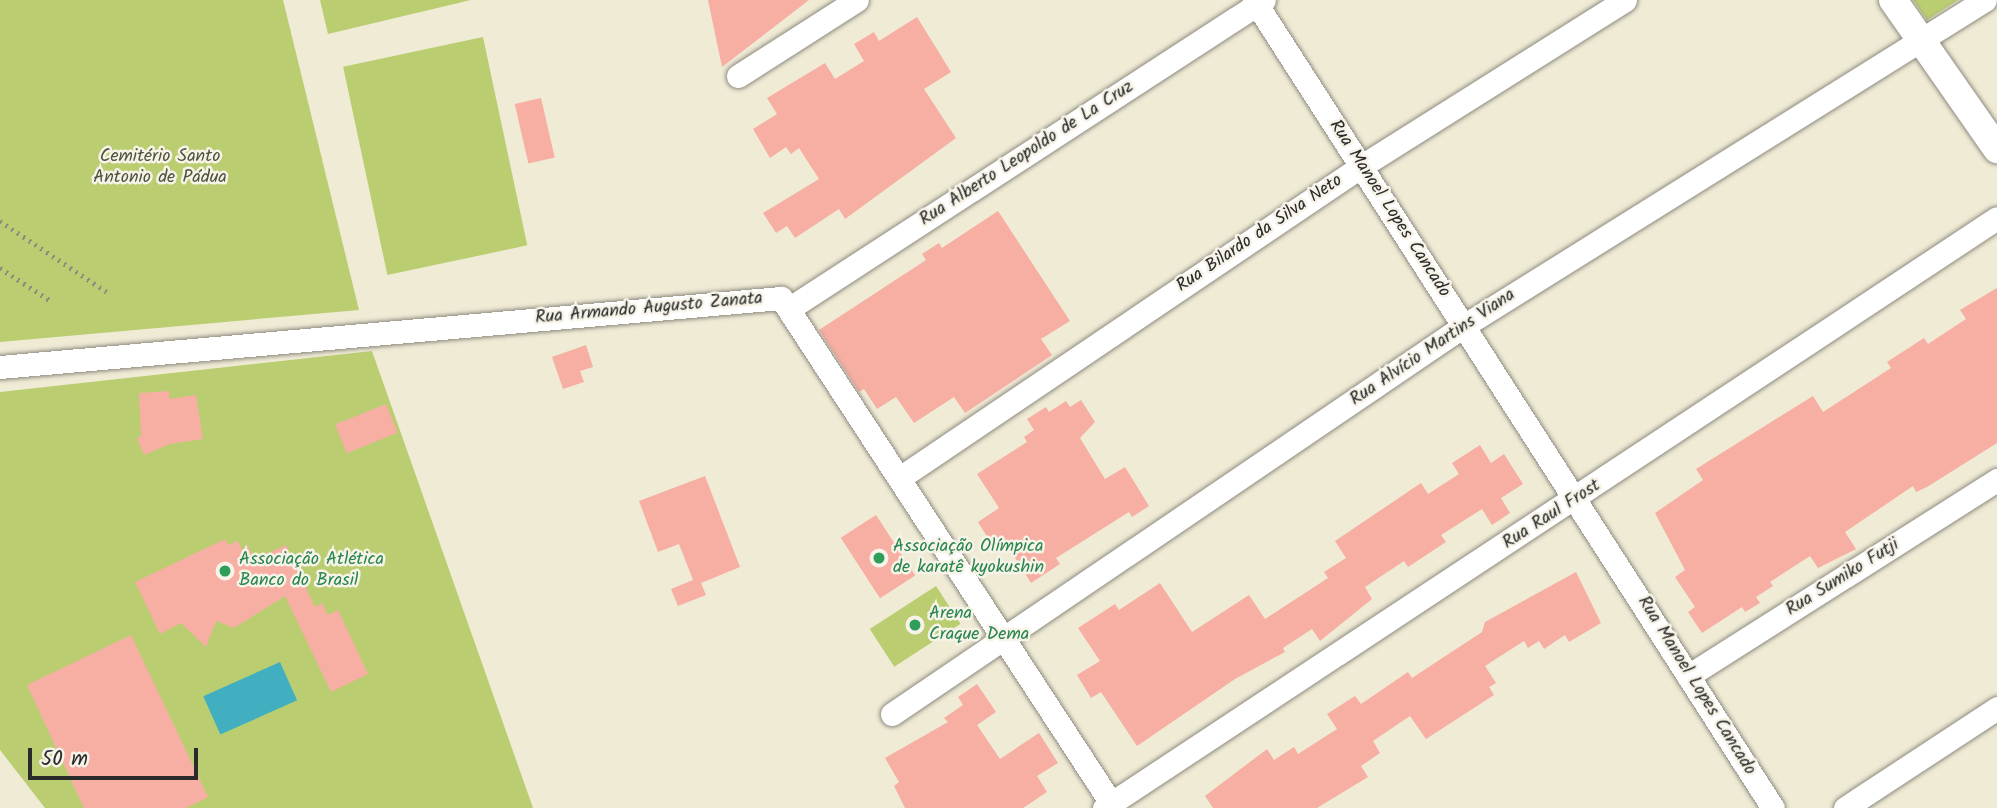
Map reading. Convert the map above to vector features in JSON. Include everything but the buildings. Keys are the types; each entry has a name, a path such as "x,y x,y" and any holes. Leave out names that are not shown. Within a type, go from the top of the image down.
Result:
{"street":[{"path":"738,76 857,0"},
{"name":"Rua Bilardo da Silva Neto","path":"901,477 1360,167 1625,0"},
{"path":"1893,0 1997,149"},
{"name":"Rua Alvício Martins Viana","path":"892,714 1465,325 1985,0"},
{"name":"Rua Manoel Lopes Cancado","path":"1258,1 1360,167 1577,498 1773,808"},
{"name":"Rua Alberto Leopoldo de La Cruz","path":"790,308 1258,1"},
{"name":"Rua Raul Frost","path":"1107,806 1997,218"},
{"name":"Rua Armando Augusto Zanata","path":"0,367 780,298 790,308"},
{"path":"790,308 901,477 1107,806"},
{"name":"Rua Sumiko Futji","path":"1688,676 1997,480"},
{"path":"1845,808 1997,708"}],"path":[{"path":"0,221 107,292"},
{"path":"0,268 51,301"}],"green space":[{"name":"Cemitério Santo Antonio de Pádua","path":"0,0 283,0 359,310 0,342"},
{"path":"320,0 471,0 328,34"},
{"path":"1913,0 1958,0 1927,20"},
{"path":"483,37 527,245 387,275 343,67"},
{"name":"Associação Atlética Banco do Brasil","path":"372,351 533,808 45,808 0,750 0,392"},
{"name":"Arena Craque Dema","path":"936,586 961,624 894,667 870,629"}],"water":[{"path":"280,662 297,700 220,735 203,696"}],"place":[{"name":"Associação Olímpica de karatê kyokushin","path":"879,558"},
{"name":"Associação Atlética Banco do Brasil","path":"225,571"},
{"name":"Arena Craque Dema","path":"915,625"}]}
